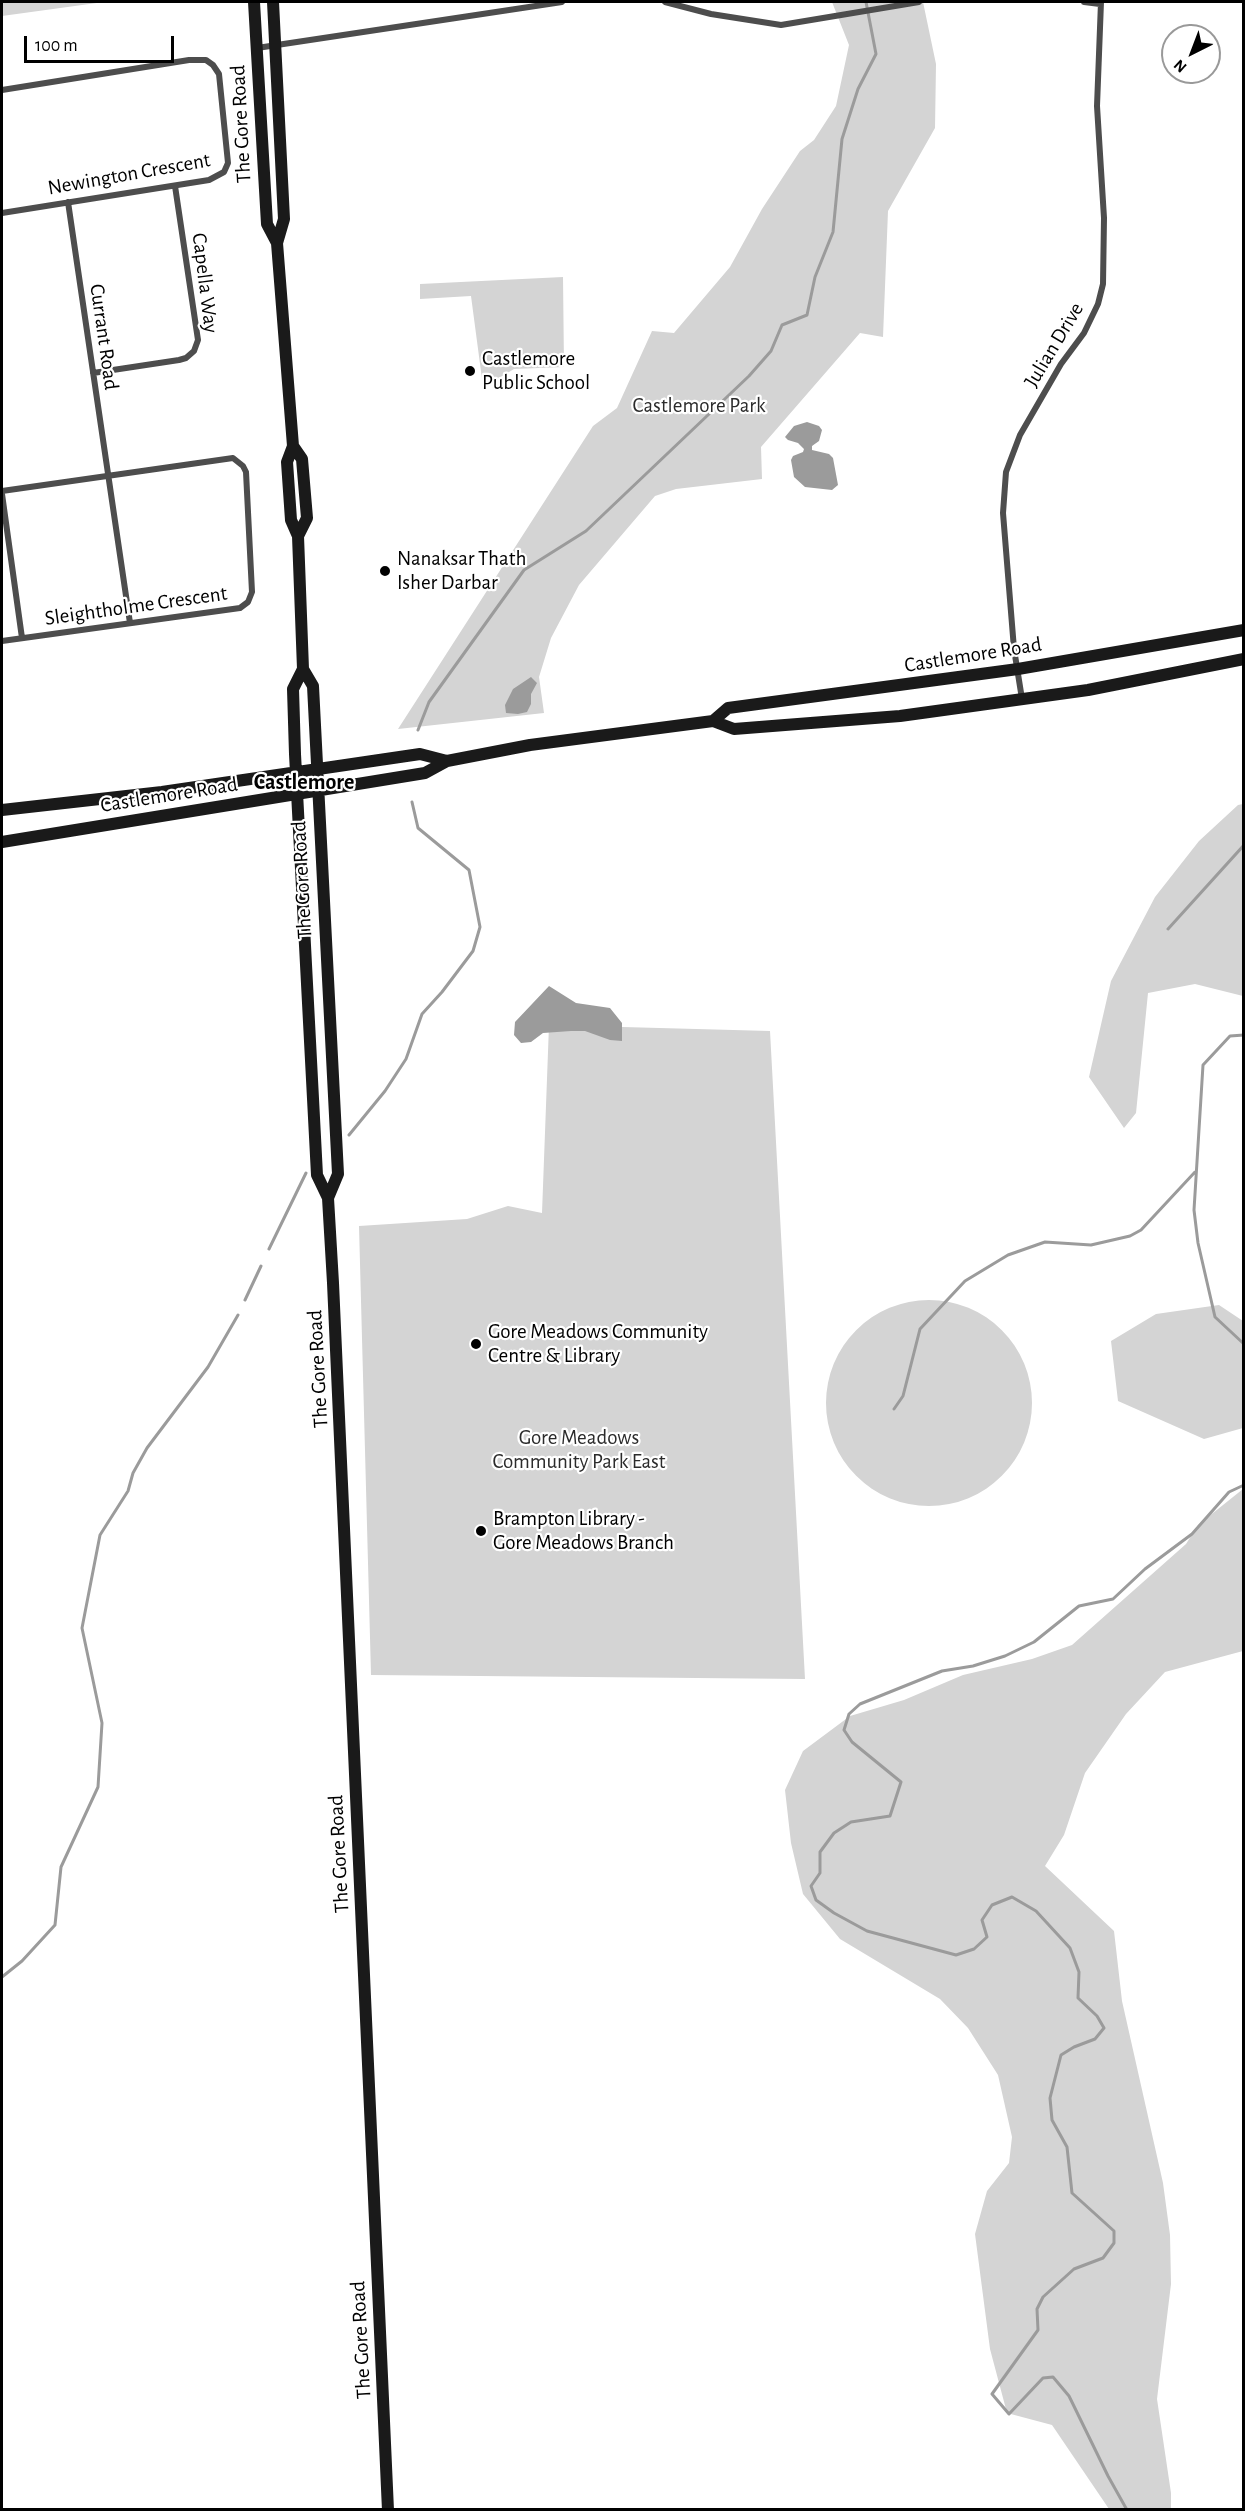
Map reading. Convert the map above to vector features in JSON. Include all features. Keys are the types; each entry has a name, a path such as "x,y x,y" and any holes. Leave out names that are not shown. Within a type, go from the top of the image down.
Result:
{"main road":[{"name":"The Gore Road","path":"254,2 267,224 277,243"},
{"name":"The Gore Road","path":"273,2 284,219 277,243 293,446 287,462 291,520 298,536 303,669 313,686 338,1174 328,1198"},
{"name":"Castlemore Road","path":"712,721 728,708 1018,669 1244,630"},
{"name":"Castlemore Road","path":"2,842 425,773 447,761 541,743 712,721 734,729 900,716 1088,690 1244,659"},
{"name":"The Gore Road","path":"303,669 293,689 296,773 317,1175 328,1198 388,2510"},
{"name":"Castlemore Road","path":"2,810 162,792 420,754 447,761"},
{"path":"313,1103 334,1102"}],"street":[{"path":"257,48 562,2"},
{"path":"665,2 711,14 781,24 920,2"},
{"path":"1084,2 1100,3"},
{"name":"Julian Drive","path":"1022,699 1014,649 1003,513 1006,472 1020,435 1061,364 1084,333 1098,304 1102,284 1104,218 1097,106 1100,3"},
{"name":"Newington Crescent","path":"2,90 189,60 206,60 213,64 219,74 228,163 224,172 216,178 2,213"},
{"name":"Capella Way","path":"93,373 179,360 186,358 194,351 198,340 175,186"},
{"name":"Currant Road","path":"68,202 130,623"},
{"name":"Sleightholme Crescent","path":"2,492 233,459 243,466 246,472 252,592 249,602 240,608 2,641"},
{"path":"2,492 22,638"}],"green space":[{"path":"2,2 104,2 2,16"},
{"name":"Castlemore Park","path":"832,2 923,2 936,64 935,128 888,211 883,337 860,333 761,447 762,479 676,489 655,496 579,585 551,638 539,677 544,713 398,729 593,426 617,408 652,331 674,333 730,267 762,209 800,151 814,140 836,106 849,45"},
{"path":"563,277 564,367 514,369 499,378 482,379 471,296 420,299 420,284"},
{"path":"1243,804 1243,996 1195,984 1148,993 1136,1113 1124,1128 1089,1077 1111,981 1155,897 1199,841 1238,805"},
{"name":"Gore Meadows Community Park East","path":"549,1025 770,1031 805,1679 371,1675 359,1226 467,1219 508,1206 542,1213"},
{"path":"939,1300 969,1307 995,1323 1009,1337 1025,1363 1031,1383 1031,1423 1025,1443 1009,1469 995,1483 969,1499 949,1505 919,1506 889,1499 863,1483 849,1469 833,1443 827,1423 826,1393 833,1363 849,1337 863,1323 889,1307 909,1301"},
{"path":"1219,1305 1243,1321 1243,1428 1204,1439 1118,1401 1111,1341 1156,1314"},
{"path":"1243,1489 1243,1651 1165,1672 1126,1714 1085,1773 1064,1835 1045,1866 1114,1931 1122,2001 1163,2183 1170,2235 1171,2284 1157,2399 1171,2493 1171,2509 1109,2509 1052,2425 1007,2413 990,2349 975,2234 987,2191 1009,2163 1012,2137 998,2075 968,2028 940,1999 840,1939 803,1894 791,1843 785,1790 803,1751 850,1716 904,1700 963,1675 1032,1659 1072,1645 1186,1544 1198,1525"}],"shaded area":[{"path":"807,422 819,426 822,430 819,441 812,446 812,450 829,454 833,458 838,485 832,490 805,487 794,477 791,460 804,449 798,443 785,437 794,426"},
{"path":"531,677 537,683 531,694 531,704 527,712 506,713 505,705 513,689"},
{"path":"549,986 576,1003 610,1008 622,1023 622,1041 610,1040 585,1031 571,1031 543,1033 531,1042 521,1043 514,1035 515,1022"}],"waterway":[{"path":"418,730 429,702 524,570 586,531 749,376 771,351 782,325 807,315 815,277 833,232 842,139 858,89 876,54 866,2"},
{"path":"349,1135 385,1091 406,1059 422,1014 473,951 480,927 469,870 418,828 412,802"},
{"path":"1168,929 1244,845"},
{"path":"1244,1035 1230,1036 1203,1065 1194,1210 1198,1243 1215,1317 1244,1344"},
{"path":"894,1409 903,1396 920,1329 965,1281 1008,1255 1045,1242 1091,1245 1130,1236 1141,1230 1195,1172"},
{"path":"269,1249 306,1173"},
{"path":"245,1300 261,1266"},
{"path":"2,1977 22,1961 55,1925 61,1867 98,1787 102,1723 82,1628 100,1535 128,1491 133,1473 147,1448 208,1367 238,1315"},
{"path":"1127,2510 1069,2396 1053,2377 1043,2378 1009,2414 992,2394 1038,2330 1037,2309 1043,2297 1074,2269 1103,2258 1114,2243 1114,2231 1072,2193 1067,2147 1052,2120 1050,2098 1061,2055 1095,2039 1104,2028 1097,2016 1078,1998 1079,1972 1070,1948 1036,1911 1012,1897 992,1905 982,1920 987,1937 974,1949 956,1955 867,1931 816,1900 811,1886 820,1873 820,1852 834,1833 851,1822 890,1816 901,1782 852,1742 844,1730 849,1714 860,1704 942,1671 973,1666 1005,1656 1034,1642 1079,1606 1113,1599 1145,1569 1192,1534 1229,1492 1244,1485"}],"place":[{"name":"Castlemore Public School","path":"470,371"},
{"name":"Nanaksar Thath Isher Darbar","path":"385,571"},
{"name":"Gore Meadows Community Centre & Library","path":"476,1344"},
{"name":"Brampton Library - Gore Meadows Branch","path":"481,1531"}],"district":[{"name":"Castlemore","path":"304,782"}]}
